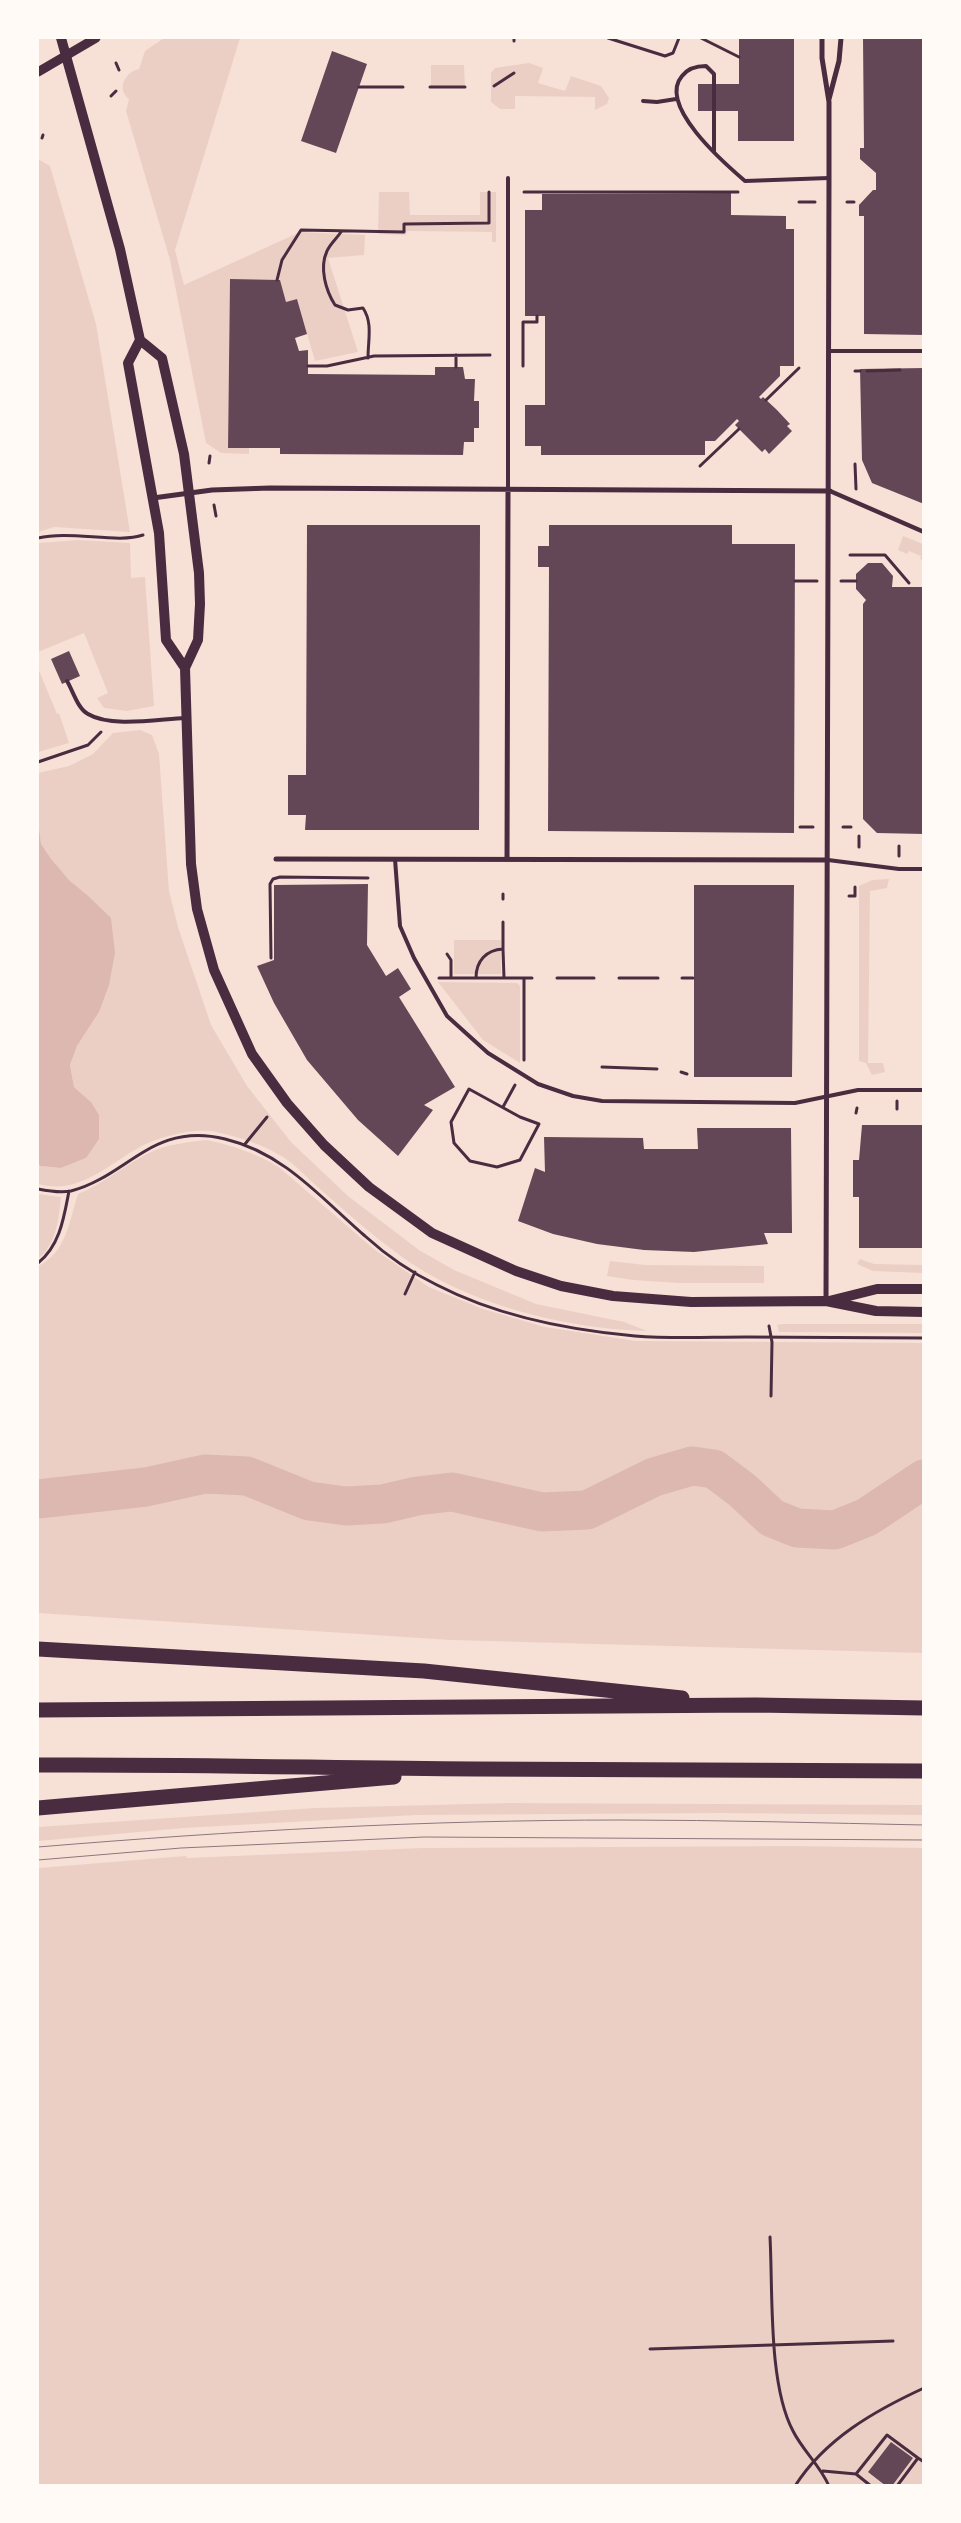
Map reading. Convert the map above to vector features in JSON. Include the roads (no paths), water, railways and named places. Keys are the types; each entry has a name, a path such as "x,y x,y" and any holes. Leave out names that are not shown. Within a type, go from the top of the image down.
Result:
{"highway":[{"path":"38,1649 424,1671 756,1705"},
{"path":"38,1710 756,1705 924,1708"},
{"path":"38,1765 153,1764 475,1770 738,1768 924,1771"},
{"path":"38,1808 475,1770"}],"main road":[{"path":"61,38 120,249 140,340 162,358 182,445 190,493 199,573 198,640 185,668 185,718 192,864 197,909 214,970 252,1054 287,1103 324,1145 356,1175 432,1233 516,1271 561,1286 613,1296 690,1302 826,1301 876,1311 924,1312"},
{"path":"140,340 128,363 159,533 166,640 185,668"},
{"path":"826,1301 877,1289 924,1289"}],"street":[{"path":"38,72 96,38"},
{"path":"822,38 822,58 829,102 830,491 826,1301"},
{"path":"829,102 839,60 841,38"},
{"path":"153,498 190,493 270,488 830,491 924,532"},
{"path":"507,859 508,489"},
{"path":"276,859 828,860"}],"lane":[{"path":"714,152 714,74 712,70 701,66 686,71 676,87 676,99 684,115 714,152 745,181 829,178"},
{"path":"643,100 657,102 676,99"},
{"path":"508,178 508,489"},
{"path":"829,351 924,352"},
{"path":"67,682 81,708 88,715 112,722 185,718"},
{"path":"395,859 400,926 414,958 447,1016 488,1053 538,1084 573,1096 602,1101 795,1103 858,1090 924,1090"},
{"path":"828,860 899,869 924,870"}],"waterway":[{"path":"38,1499 146,1487 205,1474 247,1476 309,1501 346,1506 383,1504 417,1496 452,1492 542,1512 587,1510 654,1477 692,1466 714,1469 742,1490 772,1518 797,1528 835,1530 867,1517 924,1479"}],"tram line":[{"path":"38,1847 256,1831 475,1822 659,1820 924,1825"},
{"path":"38,1860 181,1848 424,1837 924,1840"}]}
